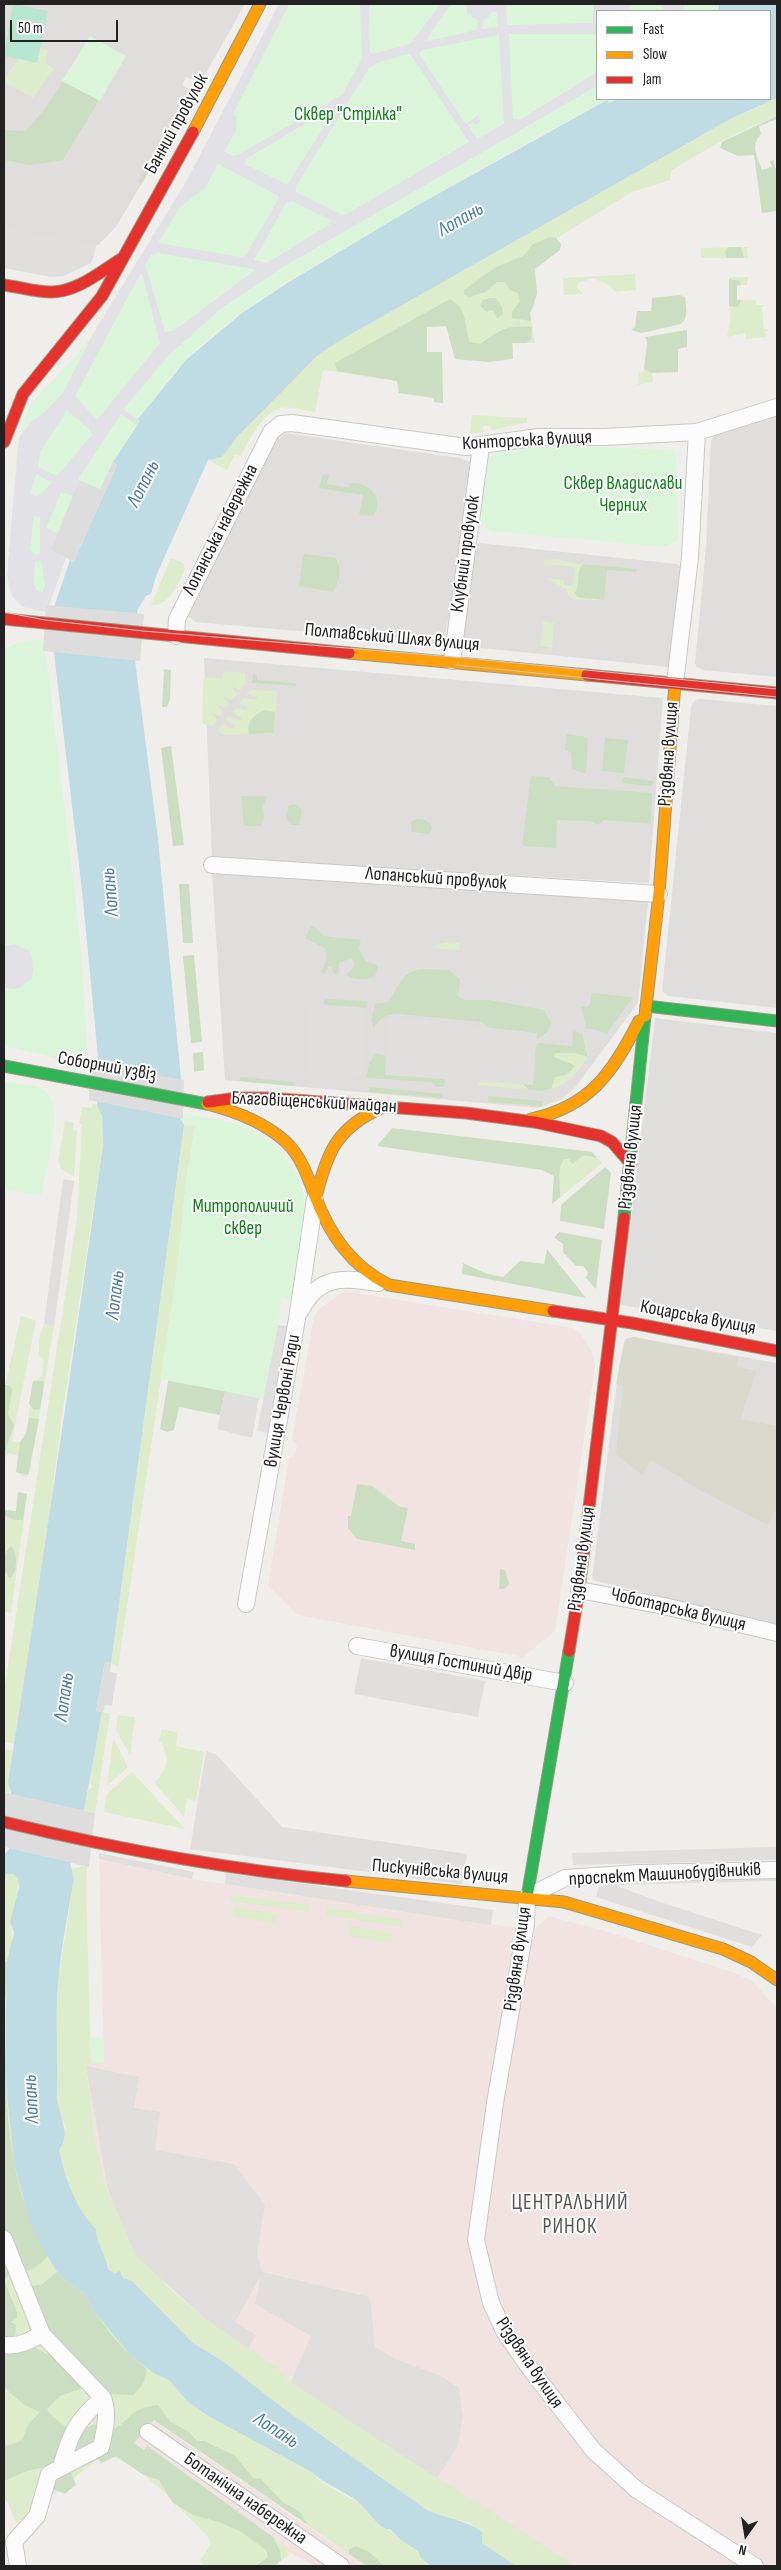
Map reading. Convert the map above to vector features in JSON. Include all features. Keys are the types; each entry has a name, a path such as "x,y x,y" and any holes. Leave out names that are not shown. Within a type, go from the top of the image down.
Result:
{"street":[{"name":"Банний провулок","path":"4,442 16,407 23,394 84,321 102,296 218,87 260,4"},
{"path":"4,285 42,292 68,290 121,260"},
{"name":"Конторська вулиця","path":"276,427 292,423 466,447 539,437 604,437 697,432 777,407"},
{"name":"Лопанська набережна","path":"176,636 177,619 264,446 276,427"},
{"name":"Різдвяна вулиця","path":"697,432 690,557 675,683 659,894 631,1164 612,1320 578,1590 527,1897 526,1924 495,2103 476,2240 490,2303 505,2333 593,2450 636,2490 756,2566"},
{"name":"Клубний провулок","path":"452,661 481,446"},
{"name":"Полтавський Шлях вулиця","path":"4,618 45,624 777,693"},
{"name":"Лопанський провулок","path":"212,865 659,894"},
{"path":"519,1120 549,1117 582,1101 608,1074 622,1054 646,1006 777,1021"},
{"name":"Соборний узвіз","path":"4,1066 204,1103"},
{"name":"Благовіщенський майдан","path":"204,1103 226,1097 385,1106 519,1120"},
{"name":"Благовіщенський майдан","path":"204,1103 259,1123 278,1134 299,1158 307,1171 325,1221 345,1253 364,1272 389,1285"},
{"path":"316,1197 326,1158 338,1136 357,1118 385,1106"},
{"path":"519,1120 601,1136 612,1142 631,1164"},
{"name":"вулиця Червоні Ряди","path":"246,1604 297,1319 316,1197"},
{"name":"Благовіщенський майдан","path":"297,1319 310,1296 325,1283 342,1279 612,1320"},
{"name":"Коцарська вулиця","path":"612,1320 777,1351"},
{"name":"Чоботарська вулиця","path":"578,1590 664,1606 777,1633"},
{"name":"вулиця Гостиний Двір","path":"357,1646 564,1683"},
{"name":"Пискунівська вулиця","path":"4,1822 87,1843 262,1872 527,1897 595,1909 733,1954 777,1980"},
{"name":"проспект Машинобудівників","path":"527,1897 565,1878 641,1873 777,1870"},
{"path":"4,2239 42,2334 103,2398 106,2407 106,2425 101,2447 49,2474 36,2516 14,2542 18,2566"},
{"path":"4,2345 14,2346 23,2344 42,2334"},
{"path":"61,2467 70,2436 78,2421 103,2398"},
{"name":"Ботанічна набережна","path":"148,2432 341,2566"}],"shaded area":[{"path":"4,4 245,4 201,82 186,77 182,85 192,91 193,96 116,227 98,245 92,246 4,229"},
{"path":"279,4 289,4 233,114 237,117 236,131 224,151 232,156 238,155 343,94 362,58 360,4 369,4 370,53 373,54 410,44 441,4 451,4 427,38 428,41 477,30 478,21 467,12 467,4 493,4 496,6 497,4 506,4 507,25 593,23 593,4 629,4 629,10 596,10 596,36 591,34 509,34 513,119 520,120 596,73 596,87 281,268 219,310 169,355 123,409 140,421 137,425 121,414 78,479 73,496 61,492 46,528 58,533 51,550 66,558 49,605 46,605 46,612 23,607 12,596 7,575 19,438 32,421 44,413 63,393 93,334 187,180","holes":["492,11 497,12 498,27 482,29 483,20 489,17","499,35 504,124 477,139 468,125 473,122 475,125 481,121 478,115 468,123 464,122 419,54 422,50","408,54 411,55 469,142 347,214 340,214 296,192 296,186 369,68 376,63","331,108 334,108 334,111 287,185 245,164 246,159","218,164 277,195 279,198 246,255 241,257 158,243 180,207 205,188","292,201 331,220 332,223 267,263 254,260 286,203","157,253 253,269 254,271 175,330 165,332 145,264 151,255","140,274 142,274 160,343 97,420 75,396","67,410 89,429 92,435 57,476 38,467 40,452","36,474 52,483 38,497 30,494","34,516 40,517 40,554 35,555 30,550","41,560 45,585 42,593 36,590 34,584 35,561"]},
{"path":"662,4 684,4 683,10 662,10"},
{"path":"4,229 96,245 94,256 91,263 64,276 51,277 4,268"},
{"path":"777,415 777,677 703,670 696,666 695,663 706,547 711,440 717,433"},
{"path":"285,433 460,458 471,462 473,471 444,644 196,622 189,617 190,610 276,440"},
{"path":"479,543 677,564 681,567 669,667 462,646 474,546"},
{"path":"204,658 663,698 649,883 212,858"},
{"path":"695,700 777,706 777,1008 668,996 662,991 691,707"},
{"path":"212,872 648,902 638,1003 574,1089 560,1100 538,1108 225,1080"},
{"path":"14,944 28,950 34,963 32,978 21,987 14,989 4,987 4,946"},
{"path":"310,1006 366,1010 362,1075 306,1070"},
{"path":"389,1017 537,1033 533,1085 385,1075"},
{"path":"655,1018 777,1033 777,1331 621,1305"},
{"path":"63,1179 74,1181 54,1326 44,1324"},
{"path":"344,1291 573,1328 581,1334 592,1352 595,1366 555,1631 523,1657 297,1615 268,1586 289,1458 295,1455 297,1446 292,1439 314,1317 318,1310"},
{"path":"278,1325 288,1326 269,1433 257,1431"},
{"path":"634,1337 777,1363 777,1625 596,1581 592,1578 619,1367 626,1339"},
{"path":"634,1337 738,1358 736,1367 757,1371 740,1419 777,1426 777,1508 767,1525 702,1491 651,1460 642,1475 616,1454 623,1385 616,1384 624,1343 626,1339"},
{"path":"225,1392 259,1398 252,1438 217,1429"},
{"path":"361,1658 485,1681 478,1717 354,1694"},
{"path":"206,1751 216,1754 282,1827 467,1854 462,1884 190,1849"},
{"path":"777,1847 777,1860 573,1865 572,1853"},
{"path":"99,1853 194,1872 192,1879 99,1859"},
{"name":"ЦЕНТРАЛЬНИЙ РИНОК","path":"99,1859 192,1879 503,1926 535,1929 548,1916 605,1931 732,1972 752,1981 777,2008 777,2566 573,2566 291,2382 279,2369 217,2328 134,2255 107,2192 94,2133 86,2066 91,2063 104,2063"},
{"path":"777,1865 777,1881 615,1885 660,1902 762,1935 752,1947 596,1897 601,1880"},
{"path":"226,1873 493,1910 491,1925 225,1884"},
{"path":"86,2066 139,2077 134,2108 160,2112 155,2150 234,2164 265,2205 257,2253 262,2272 370,2297 375,2347 395,2359 441,2376 459,2388 463,2416 458,2446 437,2478 291,2382 311,2336 255,2304 261,2275 235,2322 256,2335 248,2348 203,2317 136,2256 108,2190"},
{"path":"153,2420 367,2566 316,2566 286,2551 287,2548 147,2447 144,2451 134,2443"}],"green space":[{"path":"13,4 48,11 37,63 4,56"},
{"name":"Сквер \"Стрілка\"","path":"279,4 719,4 718,10 596,10 596,100 607,100 455,184 319,263 249,307 206,341 173,374 138,419 140,421 113,462 104,492 74,562 66,558 49,605 46,605 46,612 23,607 17,603 9,591 7,580 17,452 25,417 31,403 73,359 101,324 187,180"},
{"path":"90,36 115,74 63,160 30,165 4,160 4,130 25,131 35,121 60,86"},
{"path":"90,36 126,56 100,101 62,81"},
{"path":"40,48 48,50 45,62 54,69 33,98 4,82 4,79 19,59 37,62"},
{"path":"777,98 777,116 709,148 671,171 670,180 632,192 524,258 535,305 530,313 535,343 513,343 513,359 455,359 446,326 427,327 427,352 442,352 443,403 434,402 434,398 399,393 397,381 323,370 315,412 298,408 280,408 262,421 247,443 241,456 235,455 227,470 208,460 221,457 237,437 317,356 339,341 732,118"},
{"name":"Сквер \"Стрілка\"","path":"607,100 616,100 609,104"},
{"path":"178,114 181,117 141,185 138,182"},
{"path":"777,116 777,119 759,126 761,134 755,147 762,170 772,167 770,161 774,160 775,168 777,168 777,211 762,213 754,155 738,156 720,148 722,142"},
{"path":"550,237 556,238 561,244 560,250 535,269 537,294 530,313 531,321 512,318 512,312 520,301 518,293 510,290 505,282 497,282 485,292 469,297 464,294 464,290 496,267 523,256 533,244"},
{"path":"728,247 741,247 744,258 727,258 725,252"},
{"path":"747,247 748,258 701,258 701,248"},
{"path":"635,274 636,290 616,292 607,284 593,278 578,283 577,287 583,294 564,295 563,278"},
{"path":"729,277 748,277 747,285 737,285 737,300 756,300 756,305 765,305 762,307 764,329 770,330 765,331 766,337 746,339 745,333 727,337 730,322"},
{"path":"729,279 740,281 741,285 737,286 737,300 742,300 737,307 729,306"},
{"path":"679,295 685,297 686,308 685,319 681,324 641,333 631,330 635,327 637,311 651,311 652,298"},
{"path":"496,298 502,307 503,314 497,319 493,310 487,312 480,306 483,300"},
{"path":"450,299 456,303 463,313 470,342 480,344 499,332 516,327 532,327 531,339 526,343 512,343 513,359 489,362 455,359 446,326 427,327 427,352 442,352 443,403 434,402 434,398 399,393 397,381 337,371 335,363"},
{"path":"687,330 687,347 678,349 678,372 652,373 644,369 647,342 645,337"},
{"path":"644,369 652,373 653,382 638,385 639,372 643,372"},
{"path":"472,415 527,418 527,422 492,430 490,426 485,425 482,427 484,432 470,434"},
{"name":"Сквер Владислави Черних","path":"545,445 672,450 676,454 677,464 678,534 676,542 663,547 491,531 485,528 479,518 489,458 499,452"},
{"path":"323,474 329,475 327,484 349,488 350,483 356,483 363,485 373,492 378,503 377,510 373,516 359,515 363,495 319,488"},
{"path":"303,555 336,558 339,575 333,592 299,586"},
{"path":"171,558 183,563 185,570 172,594 163,602 151,605"},
{"path":"555,559 606,570 604,600 573,600 568,595 567,590 547,578 564,580 564,585 572,586 575,567 544,564 544,560"},
{"path":"583,564 637,569 636,572 607,570 604,600 577,597 575,593 578,586 579,571"},
{"path":"543,621 554,623 552,648 540,646"},
{"path":"34,640 43,641 43,651 46,655 80,938 89,1071 75,1067 62,1059 4,1046 4,649 17,643"},
{"path":"164,669 171,670 170,699 167,707 162,707"},
{"path":"223,671 245,673 245,684 240,690 230,686 237,694 232,700 223,696 230,704 226,708 216,704 223,712 220,716 211,713 218,720 212,727 202,723 203,680 206,677 222,679"},
{"path":"253,674 257,675 257,680 296,683 296,686 252,683"},
{"path":"250,690 277,691 274,733 222,735 218,730 223,723 232,729 236,726 226,720 229,716 241,721 242,718 232,712 236,708 248,711 247,706 239,703 244,698 257,700 257,697 247,694"},
{"path":"265,710 275,712 274,733 249,734 248,729 252,719"},
{"path":"566,734 588,737 586,774 572,769 571,753 565,750"},
{"path":"605,738 628,740 624,773 602,771"},
{"path":"171,746 184,845 173,846 161,748"},
{"path":"531,776 549,777 555,786 652,793 651,824 604,820 598,825 589,821 557,820 556,848 522,846"},
{"path":"623,777 653,781 652,786 622,783"},
{"path":"241,796 267,796 263,807 264,817 261,826 244,826"},
{"path":"295,804 302,810 299,825 291,825 286,818 286,813 289,805"},
{"path":"416,819 426,820 432,826 430,834 411,832 411,822"},
{"path":"179,884 189,884 193,943 183,943"},
{"path":"311,926 317,929 323,936 361,940 359,948 364,960 378,966 375,976 368,979 360,979 346,975 355,965 352,958 339,963 338,976 333,972 332,966 328,966 325,974 321,972 327,958 325,948 305,938"},
{"path":"448,942 460,943 459,951 434,948 437,944"},
{"path":"194,955 202,1042 191,1043 183,956"},
{"path":"415,970 449,970 460,979 458,996 464,1000 490,1000 544,1010 551,1023 548,1031 541,1037 530,1040 493,1031 482,1022 399,1014 383,1017 374,1029 371,1021 375,1004 388,1002 405,976"},
{"path":"591,993 633,997 607,1033 586,1028 581,1006 587,1007 590,1004"},
{"path":"326,999 367,1001 366,1008 325,1005 323,1002"},
{"path":"573,1031 582,1033 589,1056 569,1080 557,1088 541,1091 478,1085 478,1083 485,1082 524,1041 572,1046"},
{"path":"573,1031 582,1033 588,1057 575,1053 555,1053 554,1057 574,1065 572,1070 566,1075 555,1077 551,1089 541,1091 529,1090 524,1085 533,1045 539,1043 572,1046"},
{"path":"203,1052 204,1070 194,1072 193,1053"},
{"path":"376,1053 439,1074 445,1080 444,1087 436,1087 431,1082 366,1078 369,1064"},
{"path":"240,1077 294,1082 293,1086 240,1081"},
{"path":"4,1082 36,1087 45,1091 51,1099 54,1110 54,1124 50,1156 41,1195 7,1190 4,1196"},
{"path":"369,1087 443,1094 443,1098 369,1092"},
{"path":"488,1096 542,1101 542,1106 488,1102"},
{"path":"93,1104 97,1105 102,1116 103,1145 62,1416 45,1552 14,1744 5,1742 4,1747 4,1692 77,1218 82,1124 79,1123 82,1107 92,1108"},
{"name":"Митрополичий сквер","path":"183,1113 233,1123 261,1135 288,1160 303,1193 305,1218 300,1260 292,1300 282,1298 264,1399 160,1379 177,1272 186,1180 195,1127 184,1125"},
{"path":"65,1121 74,1123 73,1130 77,1131 74,1176 61,1169 58,1161"},
{"path":"184,1125 195,1126 186,1180 177,1272 118,1667 111,1663"},
{"path":"392,1128 592,1152 602,1163 552,1204 554,1176 542,1170 377,1146"},
{"path":"392,1128 592,1152 597,1158 584,1155 572,1164 569,1159 564,1159 559,1173 560,1197 552,1204 554,1176 542,1170 377,1146"},
{"path":"605,1167 611,1173 604,1229 560,1221 561,1205"},
{"path":"559,1232 602,1240 596,1289 586,1278 588,1272 583,1266 576,1266 563,1252 563,1244 554,1237"},
{"path":"547,1249 586,1298 462,1274 463,1263 485,1273 503,1277 520,1261 544,1264"},
{"path":"21,1316 36,1321 12,1439 14,1442 20,1442 24,1437 28,1422 33,1381 42,1376 43,1359 39,1355 39,1340 44,1324 54,1326 30,1471 26,1478 16,1472 19,1456 9,1453 4,1459 4,1390"},
{"path":"173,1352 245,1396 225,1392 220,1415 179,1407 174,1430 167,1432 160,1429"},
{"path":"33,1381 42,1381 44,1384 40,1409 34,1410 29,1404"},
{"path":"4,1385 9,1385 12,1390 8,1414 14,1425 4,1454"},
{"path":"29,1418 39,1419 28,1475 16,1472 20,1442 26,1434"},
{"path":"357,1484 372,1486 400,1507 408,1508 401,1541 415,1544 415,1550 357,1539 348,1528 348,1516 351,1516"},
{"path":"18,1492 27,1494 11,1613 4,1612 4,1510 16,1511"},
{"path":"18,1492 27,1494 23,1520 14,1520 4,1515 4,1510 16,1511"},
{"path":"11,1546 15,1553 16,1567 10,1578 3,1562"},
{"path":"500,1569 505,1570 509,1584 505,1589 499,1589"},
{"path":"102,1712 110,1714 95,1813 84,1810 88,1790 93,1787 89,1783"},
{"path":"118,1715 135,1717 130,1755 116,1730"},
{"path":"162,1729 178,1733 176,1746 204,1752 196,1801 187,1799 184,1817 154,1782 163,1773 166,1762 165,1751 159,1740"},
{"path":"113,1738 128,1767 107,1786"},
{"path":"4,1749 13,1751 8,1782 10,1793 4,1792"},
{"path":"132,1772 185,1829 104,1812 107,1794"},
{"path":"87,1865 91,2063 86,2066 94,2133 107,2192 166,2285 203,2317 279,2369 291,2382 575,2566 516,2566 482,2543 471,2523 442,2517 427,2510 283,2408 221,2360 193,2343 132,2281 123,2279 108,2268 96,2229 86,2219 73,2195 62,2163 59,2150 65,2126 56,2105 55,2050 58,1981 74,1878 72,1869"},
{"path":"4,1874 13,1874 18,1878 11,1928 39,2242 57,2272 157,2375 169,2380 187,2401 208,2416 310,2471 322,2483 359,2503 401,2540 418,2551 431,2566 367,2566 154,2420 134,2443 144,2450 147,2446 288,2548 286,2551 290,2554 275,2566 205,2566 200,2561 211,2544 208,2536 145,2476 116,2458 103,2455 16,2524 8,2503 4,2499"},
{"path":"230,1895 309,1905 308,1912 229,1901"},
{"path":"234,1907 277,1914 275,1923 232,1916"},
{"path":"327,1908 403,1920 402,1927 326,1915"},
{"path":"350,1926 393,1934 391,1943 348,1936"},
{"path":"7,1961 7,1976 4,2018 4,1962"},
{"path":"4,2018 7,2110 16,2171 34,2229 48,2256 32,2269 24,2271 12,2270 4,2280"},
{"path":"91,2037 104,2038 104,2063 91,2063"},
{"path":"57,2272 69,2284 85,2293 93,2310 114,2338 132,2357 146,2368 145,2380 133,2395 95,2393 85,2387 60,2396 47,2409 49,2413 73,2434 94,2424 103,2427 101,2438 56,2464 27,2471 4,2481 4,2446 22,2440 31,2421 40,2412 24,2405 4,2387 4,2353 23,2352 34,2347 64,2363 45,2326 31,2286 41,2285"},
{"path":"4,2280 17,2312 17,2318 11,2322 16,2325 15,2337 4,2340"},
{"path":"158,2405 171,2422 189,2432 197,2441 204,2441 234,2455 253,2478 261,2479 283,2502 301,2513 307,2524 154,2420 134,2443 144,2450 147,2446 273,2537 280,2551 281,2560 275,2566 256,2566 268,2557 266,2550 240,2531 219,2522 193,2515 173,2503 159,2480 142,2474 116,2456 102,2463 95,2457 111,2445 107,2438 112,2429 137,2411"},
{"path":"64,2472 71,2473 76,2485 65,2494 48,2487"},
{"path":"355,2546 368,2551 384,2566 367,2566 349,2554 349,2550"}],"water":[{"name":"Лопань","path":"719,4 777,4 777,98 732,118 339,341 317,356 237,437 222,457 208,460 156,576 151,594 146,596 138,609 132,637 158,839 181,1079 180,1118 184,1125 111,1663 105,1662 96,1711 102,1712 84,1810 70,1863 74,1878 61,1957 57,1997 57,2100 64,2129 63,2143 59,2150 72,2193 82,2212 96,2229 108,2269 115,2273 120,2271 123,2278 132,2281 193,2343 221,2360 283,2408 427,2510 469,2524 482,2532 482,2543 516,2566 431,2566 421,2558 418,2551 401,2540 390,2529 382,2526 357,2501 321,2480 310,2471 208,2416 187,2401 169,2380 157,2375 132,2357 93,2310 85,2293 69,2284 57,2272 39,2242 29,2220 14,2162 5,2073 7,1961 14,1933 10,1922 19,1888 18,1878 13,1874 4,1874 4,1855 10,1848 11,1792 8,1782 57,1464 103,1145 102,1116 97,1105 98,1057 82,890 50,619 70,560 74,561 117,465 113,462 140,421 138,419 186,360 242,313 289,282 418,205 607,100 609,103 616,100 771,100 771,10 718,10"}],"pier":[{"path":"113,462 117,465 74,562 51,550 79,480 100,489"},
{"path":"46,605 144,614 140,661 43,651"},
{"path":"89,1063 184,1080 183,1119 89,1100"},
{"path":"105,1662 111,1663 110,1672 117,1673 112,1706 105,1705 103,1713 96,1711"},
{"path":"4,1792 95,1813 89,1867 4,1847"}],"tram line":[{"path":"4,612 45,620 143,631 466,658 777,689"},
{"path":"456,665 777,697"}],"traffic: fast":[{"path":"646,1006 777,1021"},
{"path":"624,1218 645,1016"},
{"path":"4,1066 207,1104"},
{"path":"527,1897 569,1651"}],"traffic: slow":[{"path":"193,132 260,4"},
{"path":"349,653 587,675"},
{"path":"645,1016 659,894 675,683"},
{"path":"531,1119 569,1106 597,1085 619,1056 639,1021"},
{"path":"207,1104 249,1118 286,1142 300,1160 321,1210 343,1248 364,1269 389,1285 553,1311"},
{"path":"316,1197 325,1167 336,1143 354,1124 381,1108"},
{"path":"346,1881 564,1902 723,1949 751,1962 777,1980"}],"traffic: jam":[{"path":"4,442 23,394 102,296 193,132"},
{"path":"4,285 39,291 61,291 79,285 121,259"},
{"path":"4,619 349,653"},
{"path":"587,675 777,693"},
{"path":"208,1102 237,1098 268,1098 466,1113 534,1122 601,1136 612,1142 631,1164"},
{"path":"569,1651 579,1590 624,1218"},
{"path":"553,1311 632,1323 777,1351"},
{"path":"4,1822 174,1858 346,1881"}],"district":[{"name":"ЦЕНТРАЛЬНИЙ РИНОК","path":"570,2216"}]}
